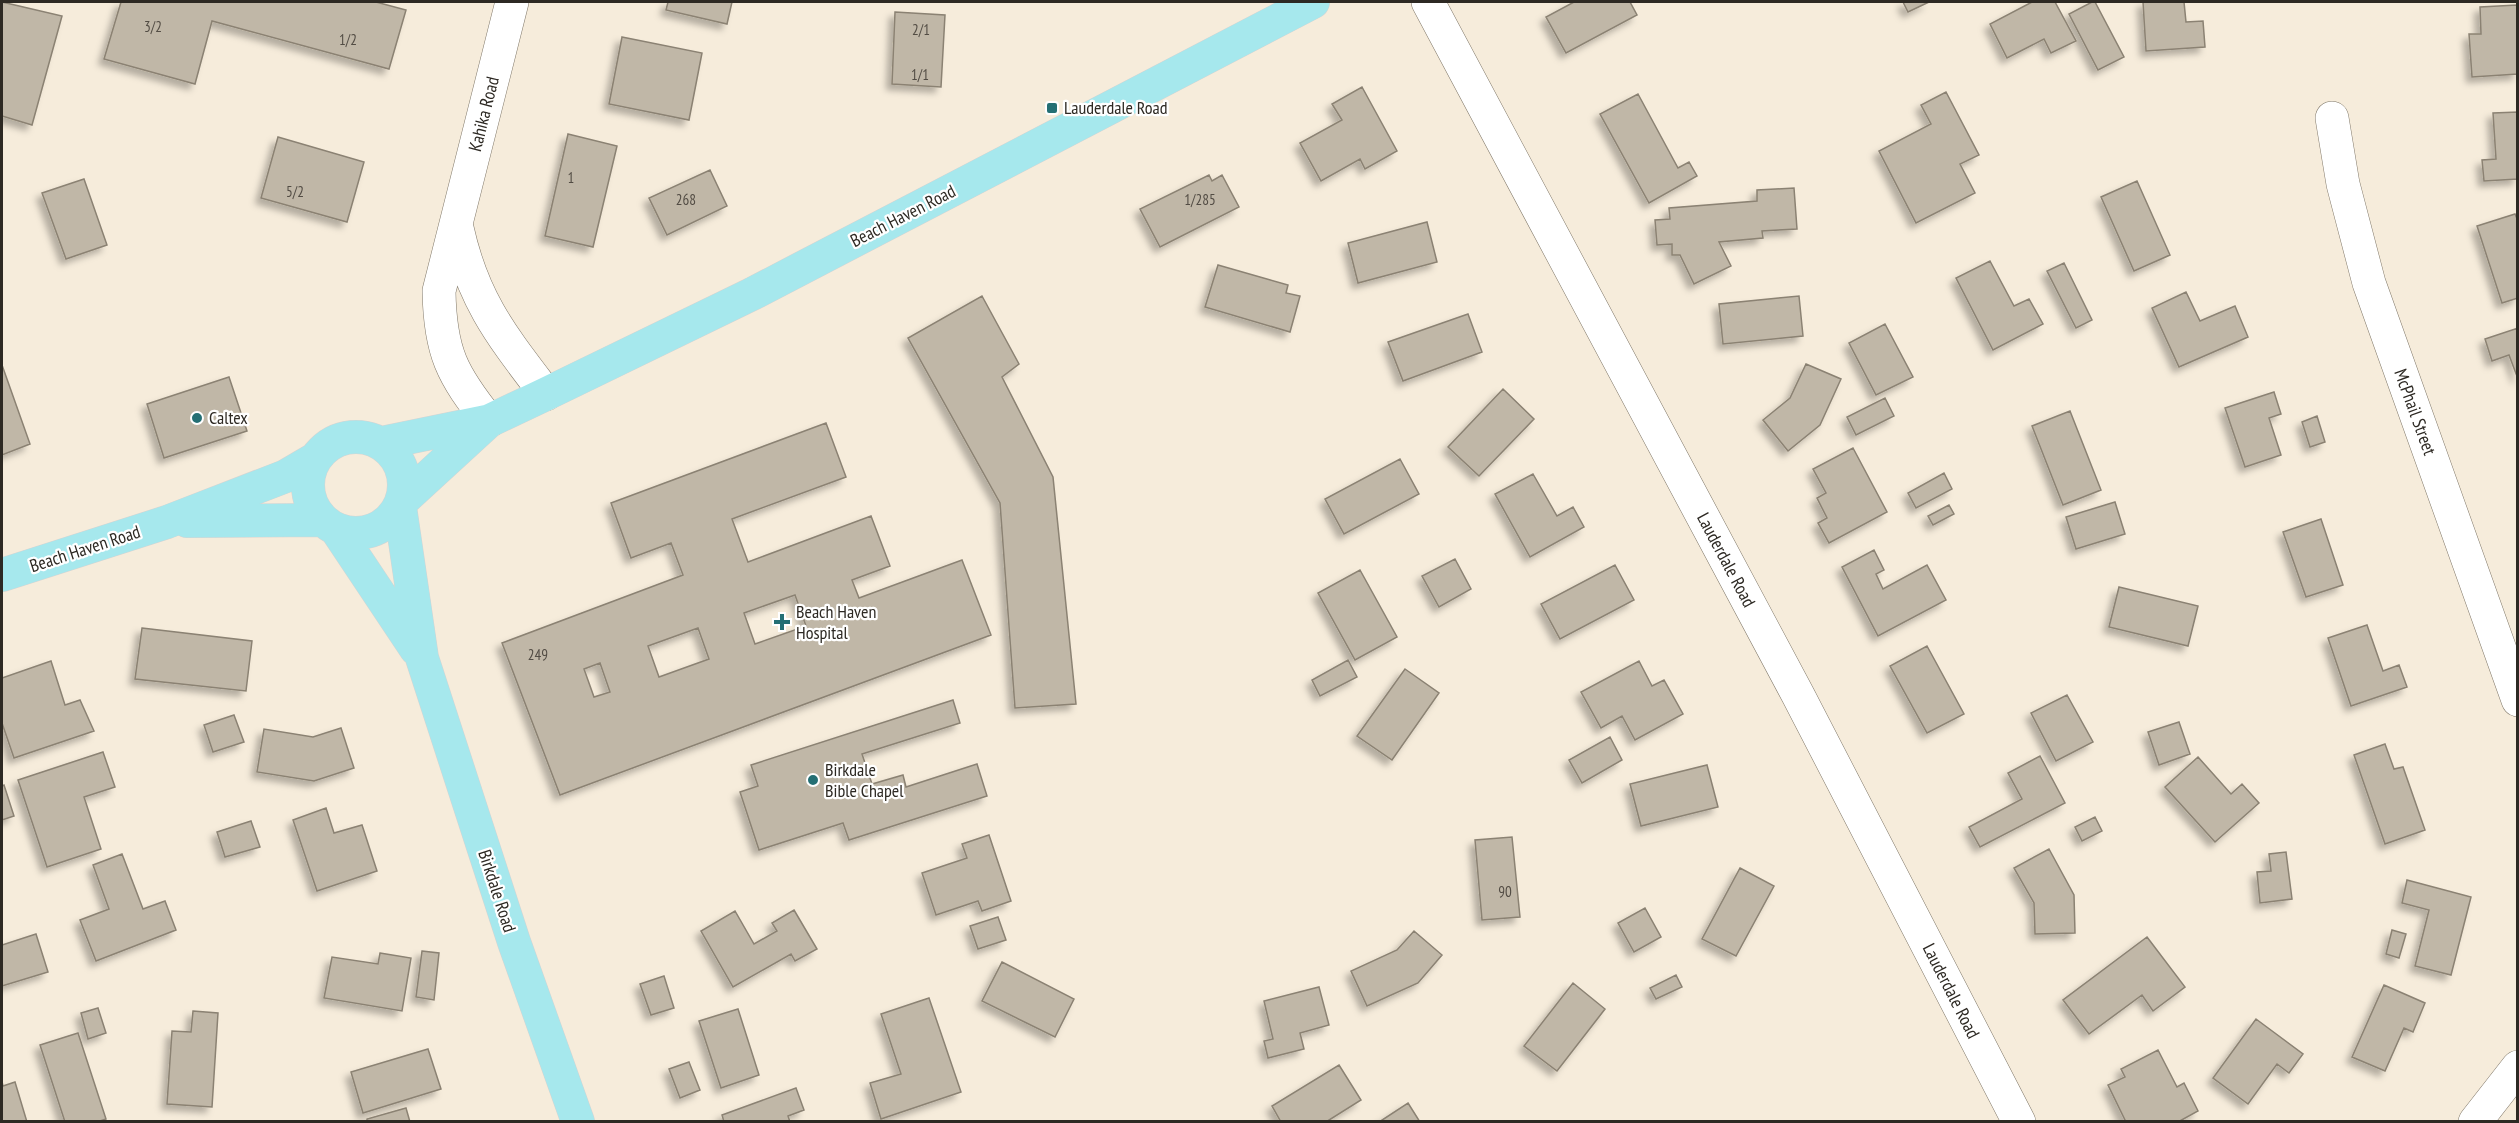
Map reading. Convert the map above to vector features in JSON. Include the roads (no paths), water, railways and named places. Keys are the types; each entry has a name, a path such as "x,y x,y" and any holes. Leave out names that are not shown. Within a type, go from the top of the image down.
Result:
{"main road":[{"name":"Beach Haven Road","path":"382,443 489,421 546,394 752,294 1313,2"},
{"name":"Beach Haven Road","path":"401,504 489,421"},
{"path":"352,436 368,437 382,443 394,454 402,468 405,484 401,504 393,518 372,531 361,534 330,525 315,510 309,491 310,472 315,459 325,448 338,440 352,436"},
{"name":"Beach Haven Road","path":"2,575 167,522 286,476 315,459"},
{"name":"Birkdale Road","path":"401,504 422,658 510,932 578,1122"},
{"name":"Beach Haven Road","path":"167,522 330,525"},
{"name":"Birkdale Road","path":"330,525 422,658"}],"street":[{"name":"Kahika Road","path":"489,421 464,389 449,360 440,328 439,291 512,2"},
{"name":"Lauderdale Road","path":"1428,2 1798,695 2019,1122"},
{"name":"McPhail Street","path":"2332,118 2343,184 2369,283 2517,700"},
{"name":"Kahika Road","path":"457,226 468,270 488,315 546,394"},
{"path":"2475,1122 2517,1067"}],"place":[{"name":"Lauderdale Road","path":"1052,108"},
{"name":"Caltex","path":"197,418"},
{"name":"Beach Haven Hospital","path":"782,622"},
{"name":"Birkdale Bible Chapel","path":"813,780"}]}
